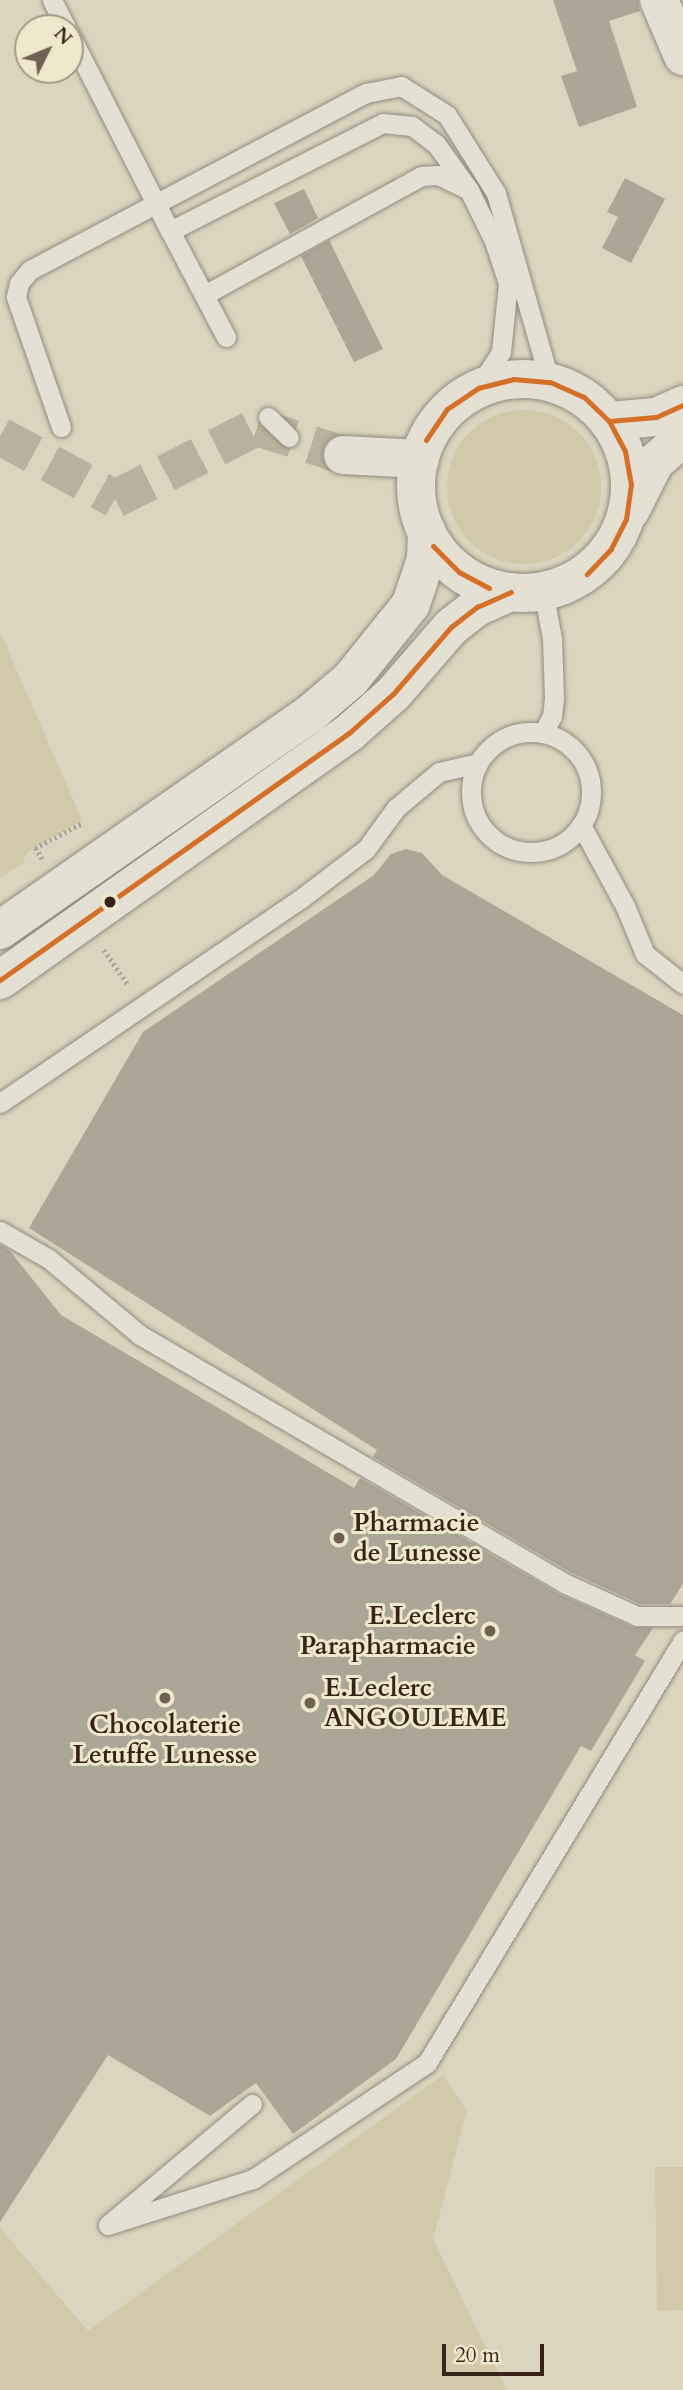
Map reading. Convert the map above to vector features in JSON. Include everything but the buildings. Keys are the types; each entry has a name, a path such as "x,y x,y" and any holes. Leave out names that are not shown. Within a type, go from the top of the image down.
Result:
{"street":[{"path":"659,0 683,56"},
{"path":"527,592 489,588 459,572 433,546 418,512 416,475 426,440 447,410 478,388 513,379 550,382 584,397 609,421 625,451 631,484 626,519"},
{"path":"609,421 656,417 683,405"},
{"path":"0,979 350,732 393,694 451,627 477,607 587,574 611,549 655,462 683,438"},
{"path":"343,455 421,459"},
{"path":"0,930 310,714 351,679 411,604 426,559 427,532"}],"lane":[{"path":"84,63 226,337"},
{"path":"61,426 25,330 16,297 19,283 30,270 156,201 366,93 401,86 447,115 496,193 550,382"},
{"path":"170,231 383,123 412,126 436,144 469,190 494,241 508,283 501,352 478,388"},
{"path":"204,295 421,176 438,175 469,190"},
{"path":"268,417 289,437"},
{"path":"527,592 552,638 554,698 552,716 543,733"},
{"path":"0,1103 299,900 366,849 396,808 439,772 477,763 506,737 543,733 562,740 587,769 589,807 581,825 567,840 549,850 509,848 491,837 471,803 477,763"},
{"path":"581,825 610,876 645,954 683,984"},
{"path":"0,1231 48,1258 140,1335 564,1583 637,1616 675,1619 683,1616"},
{"path":"252,2104 108,2225 253,2179 427,2063 662,1668 683,1640"}],"shaded area":[{"path":"524,410 553,416 578,433 595,458 601,487 595,516 578,541 553,558 524,564 495,558 470,541 453,516 447,487 453,458 470,433 495,416"},
{"path":"0,632 82,820 27,852 23,863 0,878"},
{"path":"443,2075 467,2111 433,2239 507,2390 0,2390 0,2228 88,2331"},
{"path":"655,2167 683,2167 683,2310 657,2311"}],"tunnel":[{"path":"0,436 115,499 257,427 343,455"}],"transit line":[{"path":"426,440 447,409 478,388 513,379 550,382 584,397 609,421 625,451 631,484 626,519 611,549 587,574"},
{"path":"609,421 656,417 683,405"},
{"path":"433,546 459,572 489,588"},
{"path":"0,980 350,732 393,694 451,627 477,607 511,592"}],"place":[{"name":"Pharmacie de Lunesse","path":"339,1538"},
{"name":"E.Leclerc Parapharmacie","path":"490,1631"},
{"name":"Chocolaterie Letuffe Lunesse","path":"165,1698"},
{"name":"E.Leclerc ANGOULEME","path":"310,1703"}]}
